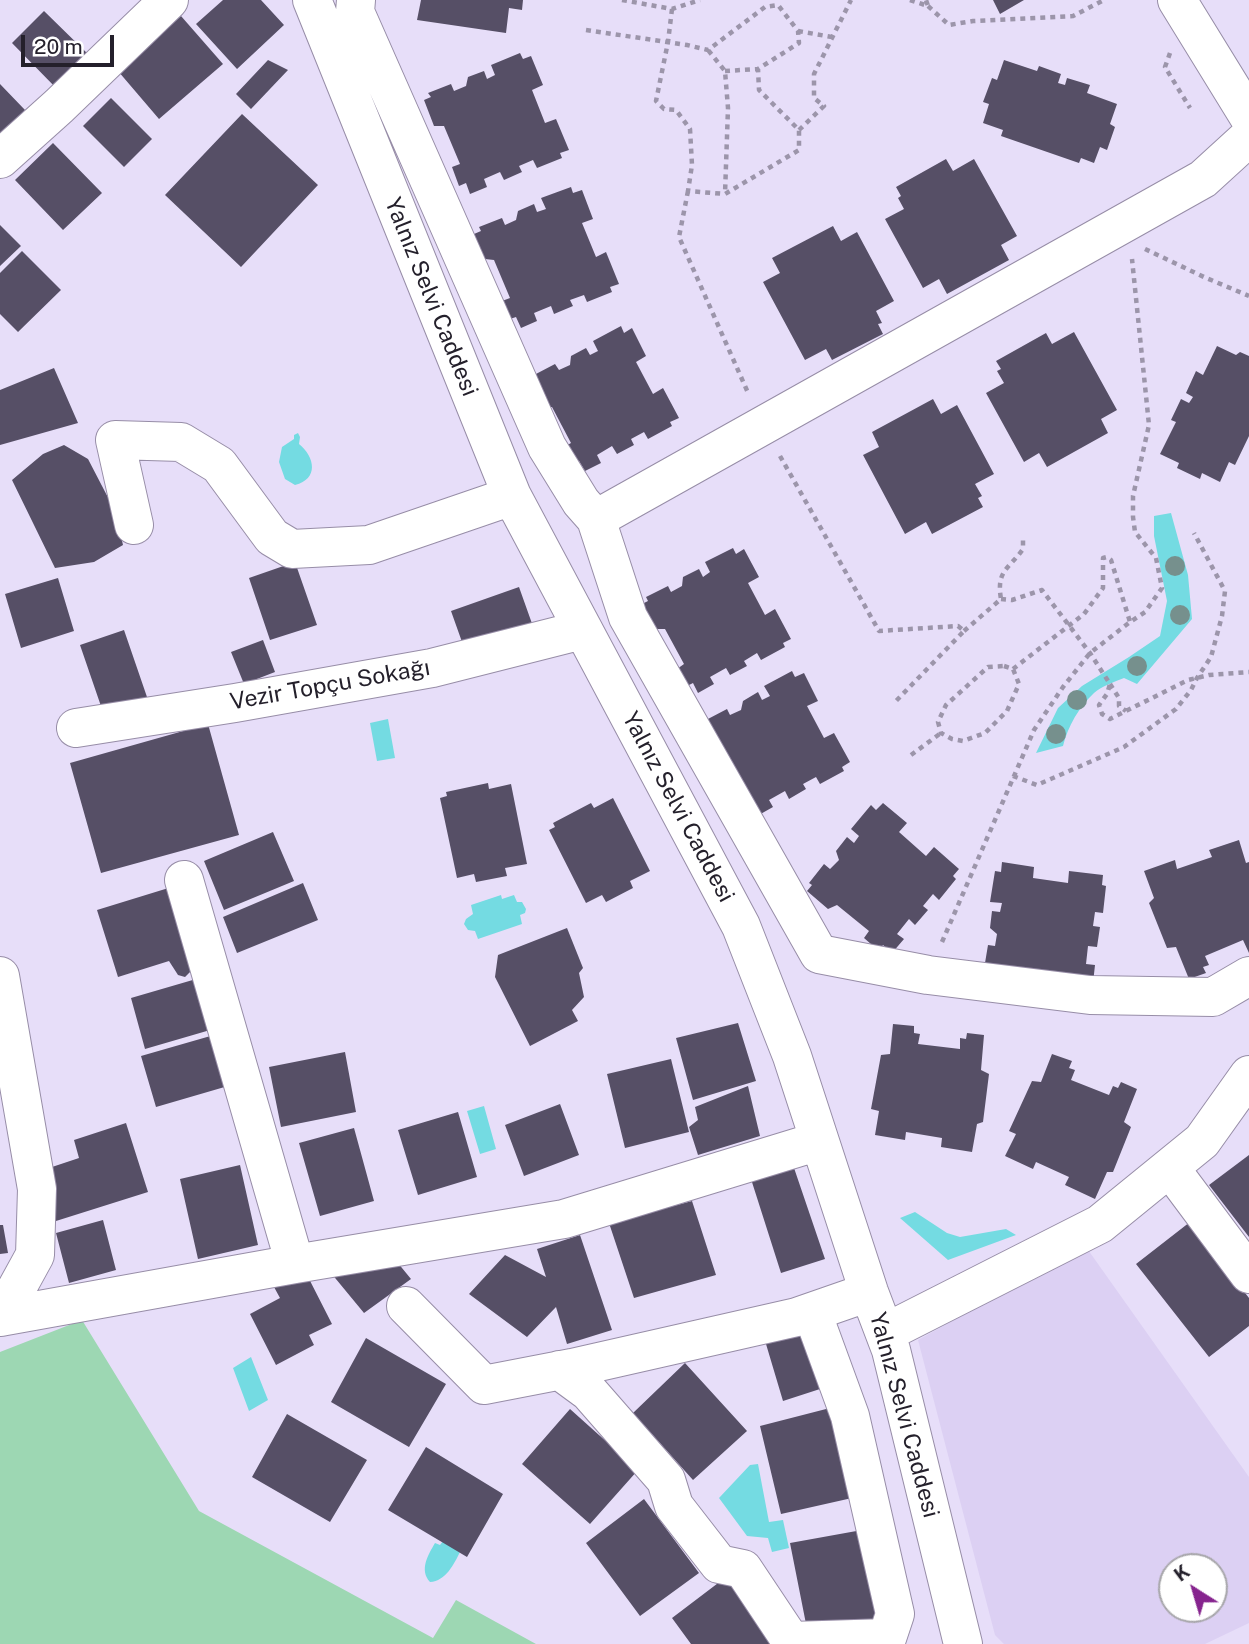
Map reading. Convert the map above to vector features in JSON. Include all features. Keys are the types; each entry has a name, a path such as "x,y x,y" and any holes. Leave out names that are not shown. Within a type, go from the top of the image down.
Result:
{"street":[{"path":"0,159 169,0"},
{"name":"Yalnız Selvi Caddesi","path":"312,0 512,496 741,926 792,1056 869,1292 891,1350 963,1644"},
{"path":"356,0 355,12 547,447 581,502 596,519 628,617 819,954 928,975 1090,995 1213,997 1249,976"},
{"path":"1177,0 1249,117"},
{"path":"596,519 762,426 1131,233 1203,179 1249,136"},
{"path":"134,526 115,440 181,442 219,466 272,537 292,549 369,545 512,496"},
{"name":"Vezir Topçu Sokağı","path":"76,728 432,668 582,630"},
{"path":"184,880 296,1264"},
{"path":"0,976 37,1189 35,1255 1,1317"},
{"path":"885,1333 1100,1224 1202,1141 1249,1075"},
{"path":"1,1317 564,1219 820,1141"},
{"path":"1170,1168 1249,1274"},
{"path":"406,1306 484,1385 797,1317 869,1292"},
{"path":"559,1370 589,1392 666,1480 674,1506 719,1564 743,1569 791,1641 886,1641 895,1614 850,1416 812,1312"}],"path":[{"path":"622,0 672,9 700,0"},
{"path":"799,130 824,106 814,98 814,74 851,0"},
{"path":"910,0 927,3 949,25 973,21 1073,16 1104,0"},
{"path":"708,50 765,7 778,5 799,31 799,43 758,69 725,71"},
{"path":"672,9 656,100 664,109 676,110 690,129 692,165 679,237 762,426 879,631 958,626 964,631"},
{"path":"586,30 708,50 725,71 728,108 725,194"},
{"path":"799,31 832,37"},
{"path":"1166,67 1190,108"},
{"path":"688,191 725,194 799,150 799,130 759,90 758,69"},
{"path":"1131,233 1171,262 1249,296"},
{"path":"928,975 1034,730 1090,653 1145,612 1162,588 1156,558 1135,532 1133,517 1133,496 1149,425 1131,233"},
{"path":"1013,776 1037,785 1124,747 1176,709 1191,690 1211,657 1222,616 1225,591 1194,533"},
{"path":"1001,599 1003,572 1023,549 1023,536"},
{"path":"1013,669 1084,614 1102,588 1103,558 1111,560 1130,622"},
{"path":"896,701 964,631 1001,599 1012,600 1042,590 1090,653 1119,698 1118,706 1126,711"},
{"path":"1004,666 1013,669 1019,684 1007,711 985,733 963,741 941,733 938,722 946,705 974,678 988,667 1004,666"},
{"path":"1110,684 1099,705 1102,714 1110,719 1188,680 1209,674 1249,671"},
{"path":"911,755 941,733"}],"shaded area":[{"path":"298,433 299,444 309,455 312,467 308,478 295,485 285,479 279,462 282,447"},
{"path":"1171,513 1188,575 1192,619 1137,684 1124,678 1097,691 1075,717 1063,746 1036,753 1058,708 1082,686 1160,636 1167,601 1154,536 1154,516"},
{"path":"388,719 395,758 377,761 370,723"},
{"path":"501,895 502,899 514,895 517,902 522,902 526,909 525,913 520,915 522,924 478,939 475,931 468,930 464,924 473,914 471,905"},
{"path":"484,1106 496,1149 480,1154 467,1111"},
{"path":"915,1212 947,1233 960,1237 1006,1229 1016,1235 948,1260 900,1218"},
{"path":"1086,1247 1249,1477 1249,1623 1205,1644 1004,1644 995,1635 918,1340"},
{"path":"82,1320 199,1511 433,1638 456,1600 536,1644 0,1644 0,1352"},
{"path":"251,1357 268,1400 249,1411 233,1368"},
{"path":"758,1464 769,1522 783,1520 789,1548 772,1552 768,1538 747,1536 719,1498 750,1465"},
{"path":"443,1541 460,1552 441,1579 430,1582 425,1573 426,1562 435,1543 440,1545"}],"building":[{"path":"223,0 261,0 284,25 237,69 196,24"},
{"path":"421,0 523,0 522,10 509,8 506,33 417,20"},
{"path":"993,0 1024,0 1000,14"},
{"path":"44,11 91,57 58,90 12,43"},
{"path":"181,16 223,64 159,119 118,71"},
{"path":"520,53 523,59 531,56 543,85 532,90 545,123 556,119 569,150 560,153 562,158 537,168 533,160 519,166 522,172 504,180 500,172 484,179 487,187 470,194 466,183 459,186 452,167 460,164 444,126 434,126 424,100 431,97 428,93 451,84 454,91 466,86 468,77 484,71 487,79 495,75 491,65"},
{"path":"268,60 288,70 251,109 236,94"},
{"path":"1004,60 1037,71 1039,66 1061,74 1058,83 1065,85 1067,78 1090,85 1087,93 1117,104 1110,124 1115,127 1107,150 1100,147 1094,163 1081,158 1079,163 1001,136 1003,130 983,123 989,104 983,102 992,78 997,80"},
{"path":"0,84 25,110 0,135"},
{"path":"111,98 152,139 124,167 83,126"},
{"path":"242,114 318,185 241,267 165,195"},
{"path":"53,143 102,193 63,230 15,180"},
{"path":"946,159 953,171 974,159 1017,236 1001,245 1009,260 947,294 939,279 923,288 885,219 904,209 896,187"},
{"path":"571,187 573,193 582,190 593,219 582,223 596,257 606,252 619,284 610,287 612,292 587,302 584,295 570,300 573,306 554,314 551,306 534,313 537,321 521,328 516,317 510,319 502,301 510,298 494,260 485,259 474,234 481,231 479,227 502,218 505,225 516,220 518,211 534,204 537,212 546,209 541,198"},
{"path":"0,225 21,246 0,266"},
{"path":"833,226 841,241 857,232 894,301 876,311 882,323 878,324 883,334 832,360 826,349 805,360 763,282 780,273 772,258"},
{"path":"22,251 61,290 18,332 0,314 0,273"},
{"path":"621,326 624,333 632,328 646,356 636,362 653,394 663,388 679,418 670,422 672,426 648,439 644,432 631,439 634,445 617,454 612,446 597,455 601,463 585,471 579,461 573,464 564,447 571,443 552,407 542,407 534,375 555,364 559,370 570,365 571,356 586,348 590,355 598,351 593,341"},
{"path":"1074,332 1117,410 1101,419 1108,433 1047,467 1039,453 1024,462 986,393 1004,383 997,371 1001,369 996,361 1046,333 1052,344"},
{"path":"1217,346 1236,355 1240,352 1249,356 1249,436 1235,465 1229,462 1220,482 1202,473 1200,479 1177,468 1179,463 1160,454 1176,422 1171,420 1181,399 1189,403 1193,397 1186,393 1196,371 1203,375"},
{"path":"54,368 78,423 0,445 0,390"},
{"path":"933,399 941,414 957,405 994,474 975,484 982,496 978,498 983,507 932,534 926,522 905,534 863,455 879,447 872,432"},
{"path":"64,445 88,459 115,511 123,545 94,562 55,568 12,480 43,454"},
{"path":"733,548 736,554 744,549 759,577 748,583 765,615 775,609 791,639 783,643 785,647 761,660 757,653 744,661 747,666 730,675 726,668 710,677 714,684 698,693 693,683 687,686 677,669 684,664 665,629 655,629 642,604 648,601 646,597 668,586 671,592 682,586 683,577 699,569 703,577 710,572 705,562"},
{"path":"295,562 317,625 270,640 249,578"},
{"path":"58,578 74,631 21,648 5,594"},
{"path":"519,587 535,632 467,656 451,611"},
{"path":"124,630 147,697 103,712 80,645"},
{"path":"263,640 275,672 244,684 231,652"},
{"path":"792,671 795,677 804,673 818,701 807,706 824,738 834,733 850,762 842,767 844,771 820,784 816,777 803,784 806,789 789,799 785,791 769,800 773,807 757,816 706,720 727,709 730,715 741,710 743,701 758,692 762,700 770,696 764,686"},
{"path":"208,724 239,835 101,873 70,763"},
{"path":"488,783 489,789 511,784 527,864 505,868 507,876 476,882 474,874 457,878 440,798 447,796 446,792"},
{"path":"613,798 650,871 630,881 633,888 606,902 602,895 586,903 549,830 555,827 553,823 591,803 594,808"},
{"path":"883,803 907,823 899,832 926,856 934,847 959,869 953,876 956,879 939,900 933,894 923,906 928,910 915,925 909,919 897,934 904,939 892,953 883,945 879,951 864,938 869,931 837,905 828,909 807,891 812,885 809,883 824,864 830,869 839,860 836,851 847,837 854,843 859,836 851,829 871,805 876,810"},
{"path":"273,832 294,881 224,910 204,861"},
{"path":"1239,840 1246,863 1249,862 1249,953 1243,940 1205,956 1209,965 1203,967 1206,973 1189,979 1176,947 1167,948 1149,903 1154,898 1144,871 1175,860 1177,869 1212,857 1209,850"},
{"path":"1002,862 1034,867 1033,878 1068,883 1069,871 1103,875 1102,885 1106,886 1103,913 1095,912 1093,926 1100,927 1097,947 1088,946 1086,964 1095,965 1093,983 984,969 988,945 995,946 997,934 990,928 992,911 1000,912 1002,903 990,902 995,871 1001,872"},
{"path":"303,883 318,920 237,953 223,917"},
{"path":"175,886 195,967 185,977 178,975 169,961 118,977 97,910"},
{"path":"567,928 583,968 579,973 584,997 572,1010 578,1021 530,1046 495,977 498,955"},
{"path":"203,977 217,1028 145,1049 131,998"},
{"path":"738,1023 756,1081 693,1100 676,1038"},
{"path":"893,1024 914,1026 914,1033 920,1034 918,1044 960,1049 960,1038 966,1039 967,1033 984,1035 981,1070 989,1074 983,1122 977,1124 972,1152 941,1147 942,1138 906,1132 905,1140 875,1135 879,1111 871,1109 881,1055 890,1054"},
{"path":"214,1035 228,1086 156,1107 141,1056"},
{"path":"345,1052 356,1112 281,1127 269,1067"},
{"path":"1052,1054 1072,1061 1069,1068 1075,1070 1071,1080 1109,1095 1113,1086 1118,1088 1121,1082 1137,1089 1124,1122 1131,1127 1113,1172 1107,1172 1095,1199 1065,1185 1069,1177 1036,1162 1033,1169 1005,1156 1016,1134 1009,1131 1032,1081 1041,1082"},
{"path":"671,1059 689,1132 625,1148 607,1074"},
{"path":"748,1086 760,1136 698,1155 689,1127 698,1120 695,1107"},
{"path":"560,1104 579,1155 524,1176 505,1125"},
{"path":"458,1112 477,1177 418,1195 398,1130"},
{"path":"126,1123 148,1192 56,1221 40,1171 79,1158 74,1140"},
{"path":"354,1128 374,1201 320,1216 299,1143"},
{"path":"1249,1155 1249,1237 1209,1185"},
{"path":"240,1165 258,1245 198,1259 180,1179"},
{"path":"793,1165 825,1259 781,1273 751,1179"},
{"path":"692,1201 716,1275 634,1298 609,1223"},
{"path":"103,1220 116,1270 69,1283 56,1233"},
{"path":"1190,1222 1249,1298 1249,1326 1209,1357 1136,1264"},
{"path":"0,1225 3,1225 8,1253 0,1254"},
{"path":"580,1235 612,1330 567,1344 556,1307 527,1337 469,1294 505,1255 546,1277 537,1249"},
{"path":"393,1257 411,1279 364,1313 331,1273"},
{"path":"305,1271 332,1324 309,1335 314,1345 276,1365 250,1314 280,1298 274,1287"},
{"path":"802,1333 820,1389 783,1401 766,1344"},
{"path":"366,1338 446,1384 409,1447 331,1402"},
{"path":"685,1363 747,1431 693,1480 633,1413"},
{"path":"830,1408 852,1498 781,1514 760,1426"},
{"path":"570,1409 638,1470 590,1524 522,1464"},
{"path":"287,1414 367,1460 330,1522 252,1477"},
{"path":"426,1447 503,1494 467,1557 388,1510"},
{"path":"644,1499 699,1573 640,1616 586,1543"},
{"path":"862,1530 879,1619 808,1634 790,1543"},
{"path":"730,1574 781,1644 691,1644 672,1618"}]}
